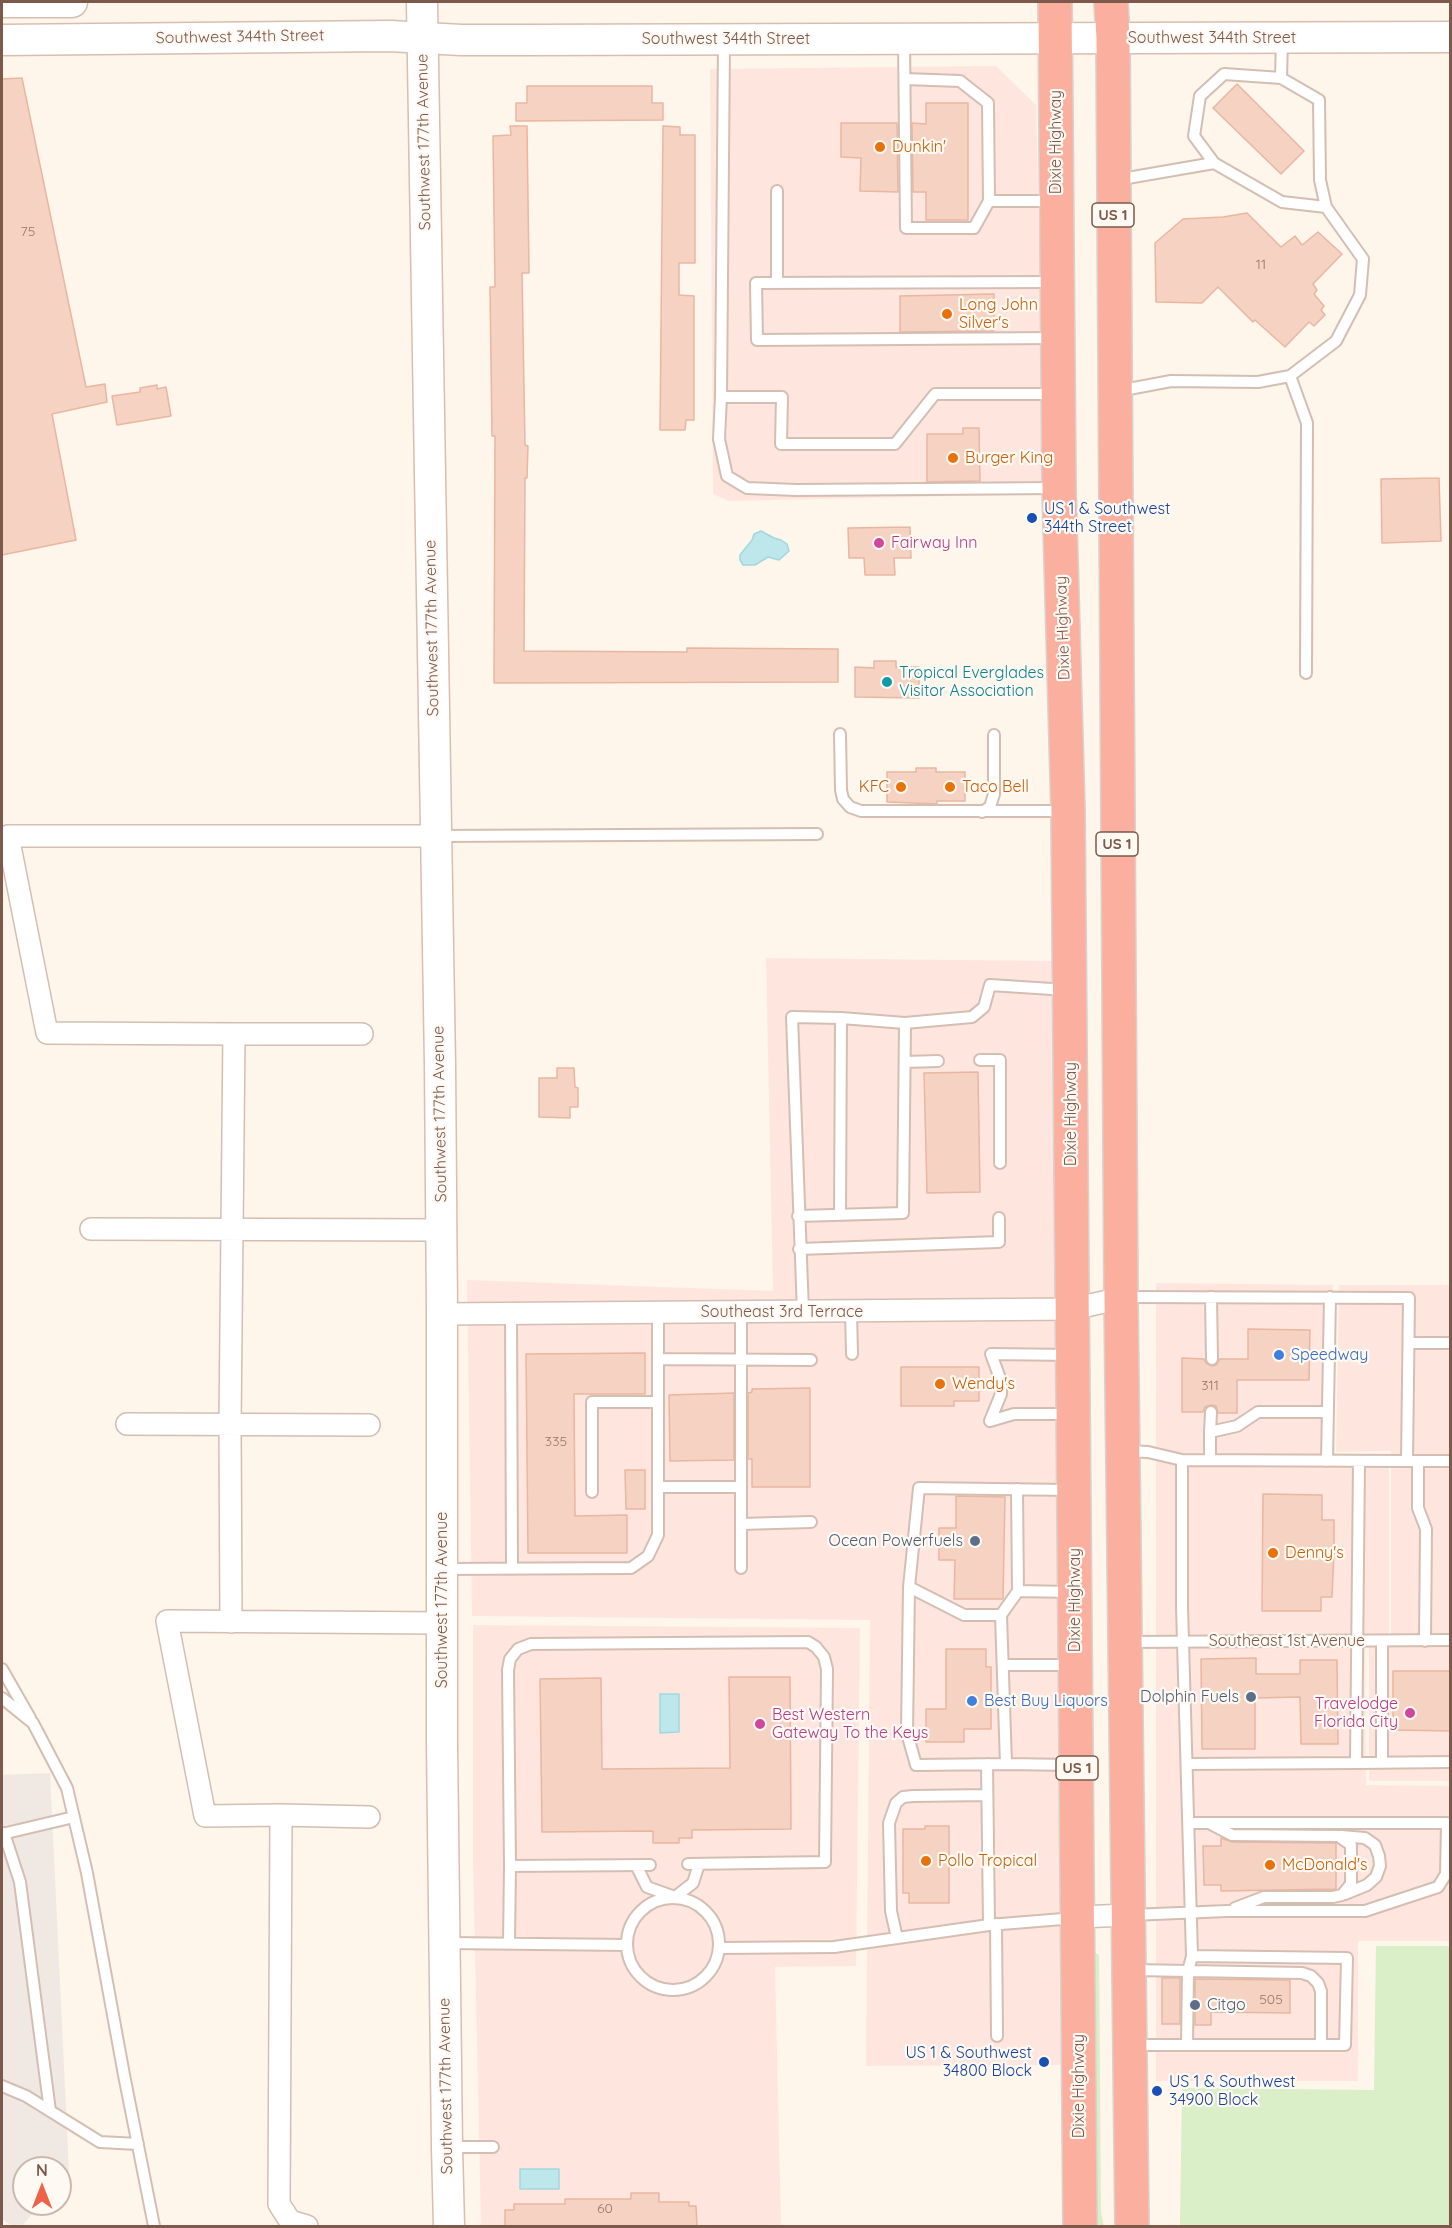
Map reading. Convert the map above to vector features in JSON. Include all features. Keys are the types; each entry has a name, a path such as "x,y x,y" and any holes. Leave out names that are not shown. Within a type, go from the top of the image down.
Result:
{"highway":[{"name":"Dixie Highway","path":"1055,2 1059,488 1068,812 1080,2226"},
{"name":"US 1","path":"1111,2 1120,1298 1132,2226"}],"main road":[{"path":"2,2 72,2"},
{"name":"Southwest 177th Avenue","path":"422,2 441,1230 441,1623 449,2226"},
{"name":"Southwest 344th Street","path":"2,40 390,36 482,40 1450,37"}],"street":[{"path":"362,1034 47,1033 8,836 436,836"},
{"path":"231,1622 231,1229 234,1034"},
{"path":"91,1229 441,1230"},
{"name":"Southeast 3rd Terrace","path":"442,1314 1073,1310 1120,1298"},
{"path":"126,1424 369,1425"},
{"path":"369,1817 205,1816 167,1621 441,1623"},
{"path":"281,1815 279,2204 290,2221 307,2226"},
{"path":"1078,1917 1128,1915"}],"lane":[{"path":"1281,78 1282,38"},
{"path":"724,39 719,439 727,476 747,489 1059,488"},
{"path":"904,39 906,228 974,228 989,201 988,103 960,81 905,79"},
{"path":"1114,392 1171,381 1258,382 1290,376 1336,341 1360,295 1363,259 1326,207 1320,180 1319,100 1281,78 1224,74 1200,96 1194,136 1214,163 1282,202 1326,207"},
{"path":"1113,180 1214,163"},
{"path":"777,191 777,283"},
{"path":"989,201 1056,201"},
{"path":"1057,282 756,283 757,340 1058,338"},
{"path":"1290,376 1308,423 1306,673"},
{"path":"721,397 782,397 781,444 895,444 935,394 1059,394"},
{"path":"840,734 843,799 850,807 861,812 1068,812"},
{"path":"982,812 990,807 994,794 994,735"},
{"path":"436,836 817,834"},
{"path":"803,1312 792,1017 905,1023 972,1017 984,1007 990,985 1070,990"},
{"path":"840,1215 841,1018"},
{"path":"798,1216 903,1213 905,1023"},
{"path":"980,1060 1000,1060 1000,1163"},
{"path":"905,1062 938,1061"},
{"path":"800,1249 999,1242 999,1218"},
{"path":"1211,1297 1212,1359"},
{"path":"1327,1461 1330,1297"},
{"path":"1120,1298 1409,1298 1413,1461 1418,1508 1426,1529 1425,1641"},
{"path":"441,1569 631,1568 648,1556 658,1535 658,1312"},
{"path":"741,1312 741,1568"},
{"path":"851,1312 852,1354"},
{"path":"511,1313 512,1569"},
{"path":"1409,1343 1450,1343"},
{"path":"1073,1356 991,1354 1000,1381 1000,1394 990,1421 1014,1414 1074,1414"},
{"path":"658,1359 811,1360"},
{"path":"592,1491 592,1402 658,1402"},
{"path":"1210,1460 1211,1412"},
{"path":"1210,1432 1237,1426 1258,1412 1328,1412"},
{"path":"1123,1451 1148,1452 1182,1460 1450,1461"},
{"path":"1182,1460 1192,1956 1188,1971 1187,2045"},
{"path":"1356,1763 1359,1461"},
{"path":"658,1487 741,1487"},
{"path":"1074,1490 919,1488 909,1587 907,1733 916,1765 1077,1765"},
{"path":"1006,1764 1001,1615 1018,1591 1017,1489"},
{"path":"741,1524 811,1522"},
{"path":"909,1587 964,1614 1001,1615"},
{"path":"1018,1591 1076,1592"},
{"name":"Southeast 1st Avenue","path":"1124,1642 1450,1640"},
{"path":"1382,1641 1383,1763"},
{"path":"509,1943 508,1670 510,1659 518,1649 531,1644 808,1642 816,1647 824,1657 827,1669 825,1862 694,1864 693,1883 675,1897 660,1899 646,1906 635,1916 629,1930 627,1944 629,1960 637,1973 649,1983 664,1989 679,1990 694,1985 707,1976 716,1963 720,1948 719,1933 713,1919 703,1908 690,1900 675,1897 647,1887 636,1865"},
{"path":"1003,1665 1075,1665"},
{"path":"2,1669 67,1788 87,1873 154,2226"},
{"path":"2,1698 33,1723"},
{"path":"1188,1764 1450,1762"},
{"path":"987,1764 997,2036"},
{"path":"897,1938 891,1911 890,1823 896,1803 903,1797 913,1796 987,1796"},
{"path":"50,2111 20,1882 3,1833 74,1817"},
{"path":"1128,1915 1227,1911 1365,1911 1438,1887 1446,1874 1447,1823 1189,1823"},
{"path":"1209,1823 1232,1835 1365,1838 1374,1845 1379,1856 1380,1866 1376,1877 1366,1885 1342,1895 1264,1897 1227,1911"},
{"path":"1338,1836 1351,1845 1352,1851 1351,1884 1342,1895"},
{"path":"510,1866 650,1865"},
{"path":"720,1948 834,1947 992,1924 1078,1917"},
{"path":"445,1943 627,1944"},
{"path":"1130,2045 1345,2045 1347,1958 1192,1956"},
{"path":"1130,1970 1293,1972 1311,1976 1318,1983 1321,1991 1321,2045"},
{"path":"2,2086 26,2096 100,2142 138,2144"},
{"path":"447,2147 493,2147"}],"shaded area":[{"path":"996,66 1036,105 1045,494 729,501 713,494 710,69"},
{"path":"766,958 1053,961 1061,2065 866,2066 870,1620 472,1616 467,1280 773,1291"},
{"path":"1156,1283 1333,1285 1332,1455 1389,1455 1389,1634 1365,1635 1366,1785 1450,1786 1450,1941 1358,1941 1358,2081 1156,2081"},
{"path":"1339,1285 1450,1285 1450,1635 1391,1635 1391,1451 1336,1452"},
{"path":"473,1625 860,1628 856,1966 775,1967 781,2226 481,2226 473,1860"},
{"name":"Travelodge Florida City","path":"1369,1645 1450,1646 1450,1781 1369,1781"},
{"path":"50,1773 68,2156 12,2156 12,2216 31,2216 22,2226 11,2226 2,2219 2,1775"}],"green space":[{"path":"1376,1946 1450,1946 1450,2226 1180,2226 1182,2088 1374,2090"},
{"path":"1094,1952 1099,1955 1101,2213 1104,2226 1093,2226"}],"water":[{"path":"761,531 787,544 789,551 779,560 768,557 755,565 743,565 740,555 754,534"},
{"path":"660,1694 679,1694 679,1732 660,1733"},
{"path":"520,2169 559,2169 559,2189 520,2189"}],"building":[{"path":"22,78 86,387 105,384 107,402 52,414 76,540 2,555 2,79"},
{"path":"1237,84 1304,151 1281,174 1213,108"},
{"path":"527,86 652,86 652,103 663,103 663,120 516,121 516,103 527,103"},
{"path":"926,103 968,103 968,220 926,220 926,192 913,192 912,123 926,124"},
{"path":"841,123 897,123 898,192 860,191 861,158 841,157"},
{"path":"510,126 527,126 529,273 522,273 525,445 528,446 527,478 525,478 524,651 687,652 687,648 838,649 838,682 494,683 495,436 492,436 490,287 495,287 493,136 511,135"},
{"path":"663,126 680,127 680,135 695,135 695,263 679,263 679,295 694,296 694,420 686,420 685,430 660,430"},
{"path":"1247,213 1281,247 1295,236 1302,245 1318,232 1342,254 1313,284 1317,290 1314,294 1324,306 1321,310 1325,315 1314,326 1309,322 1285,347 1255,320 1253,322 1218,287 1202,303 1156,302 1155,243 1183,219"},
{"name":"Long John Silver's","path":"994,294 994,331 900,332 900,296"},
{"path":"157,385 157,389 166,387 171,416 117,425 112,396 140,392 140,388"},
{"name":"Burger King","path":"963,428 979,428 980,481 927,482 927,434 963,434"},
{"path":"1439,478 1441,541 1382,543 1381,479"},
{"name":"Fairway Inn","path":"910,527 911,558 894,558 895,575 865,575 864,558 849,558 848,528"},
{"name":"Tropical Everglades Visitor Association","path":"874,661 896,661 896,667 919,667 919,698 855,697 855,667 874,668"},
{"path":"916,768 936,768 936,772 965,772 965,801 937,801 937,804 887,802 887,772 916,772"},
{"path":"557,1068 574,1068 575,1087 578,1088 578,1107 570,1107 570,1118 539,1117 539,1078 557,1078"},
{"path":"978,1072 980,1192 927,1193 924,1073"},
{"path":"1248,1329 1310,1330 1309,1380 1237,1380 1237,1413 1218,1413 1216,1406 1211,1405 1205,1407 1203,1412 1182,1412 1182,1358 1204,1359 1212,1366 1216,1365 1220,1359 1248,1359"},
{"path":"645,1353 645,1394 574,1394 575,1516 627,1515 627,1553 528,1553 526,1354"},
{"name":"Wendy's","path":"901,1367 979,1367 979,1401 954,1401 954,1406 901,1406"},
{"path":"810,1388 810,1487 752,1487 752,1459 748,1459 748,1393 752,1392 752,1389"},
{"path":"734,1393 734,1460 670,1461 669,1395"},
{"path":"625,1470 645,1470 645,1509 626,1509"},
{"path":"1263,1494 1322,1495 1322,1520 1334,1520 1334,1552 1332,1597 1321,1597 1321,1611 1262,1611"},
{"path":"956,1496 1005,1497 1003,1599 954,1599 955,1560 939,1560 939,1528 956,1528"},
{"path":"946,1649 986,1649 986,1667 991,1667 991,1729 964,1729 964,1742 926,1742 926,1709 946,1709"},
{"path":"1256,1658 1256,1674 1300,1674 1300,1660 1337,1660 1338,1744 1301,1744 1300,1697 1255,1698 1255,1749 1202,1749 1201,1659"},
{"path":"1393,1671 1450,1671 1450,1731 1393,1730"},
{"name":"Best Western Gateway To the Keys","path":"729,1677 790,1677 791,1829 692,1830 692,1838 679,1838 679,1843 653,1843 653,1831 542,1832 540,1679 601,1678 602,1769 730,1768"},
{"name":"Pollo Tropical","path":"925,1826 949,1826 949,1903 909,1903 909,1893 903,1893 903,1829 925,1829"},
{"name":"McDonald's","path":"1221,1838 1232,1842 1336,1843 1336,1889 1221,1891 1221,1885 1204,1885 1203,1846 1221,1846"},
{"path":"1162,1978 1180,1978 1180,2024 1162,2024"},
{"path":"1195,1979 1290,1980 1290,2013 1211,2012 1211,2025 1195,2025"},
{"path":"631,2193 659,2193 659,2202 689,2202 689,2206 696,2206 697,2226 505,2226 505,2210 514,2210 514,2204 565,2204 565,2199 631,2199"}],"place":[{"name":"Dunkin'","path":"880,147"},
{"name":"Long John Silver's","path":"947,314"},
{"name":"Burger King","path":"953,458"},
{"name":"US 1 & Southwest 344th Street","path":"1032,518"},
{"name":"Fairway Inn","path":"879,543"},
{"name":"Tropical Everglades Visitor Association","path":"887,682"},
{"name":"KFC","path":"901,787"},
{"name":"Taco Bell","path":"950,787"},
{"name":"Speedway","path":"1279,1355"},
{"name":"Wendy's","path":"940,1384"},
{"name":"Ocean Powerfuels","path":"975,1541"},
{"name":"Denny's","path":"1273,1553"},
{"name":"Dolphin Fuels","path":"1251,1697"},
{"name":"Best Buy Liquors","path":"972,1701"},
{"name":"Travelodge Florida City","path":"1410,1713"},
{"name":"Best Western Gateway To the Keys","path":"760,1724"},
{"name":"Pollo Tropical","path":"926,1861"},
{"name":"McDonald's","path":"1270,1865"},
{"name":"Citgo","path":"1195,2005"},
{"name":"US 1 & Southwest 34800 Block","path":"1044,2062"},
{"name":"US 1 & Southwest 34900 Block","path":"1157,2091"}]}
